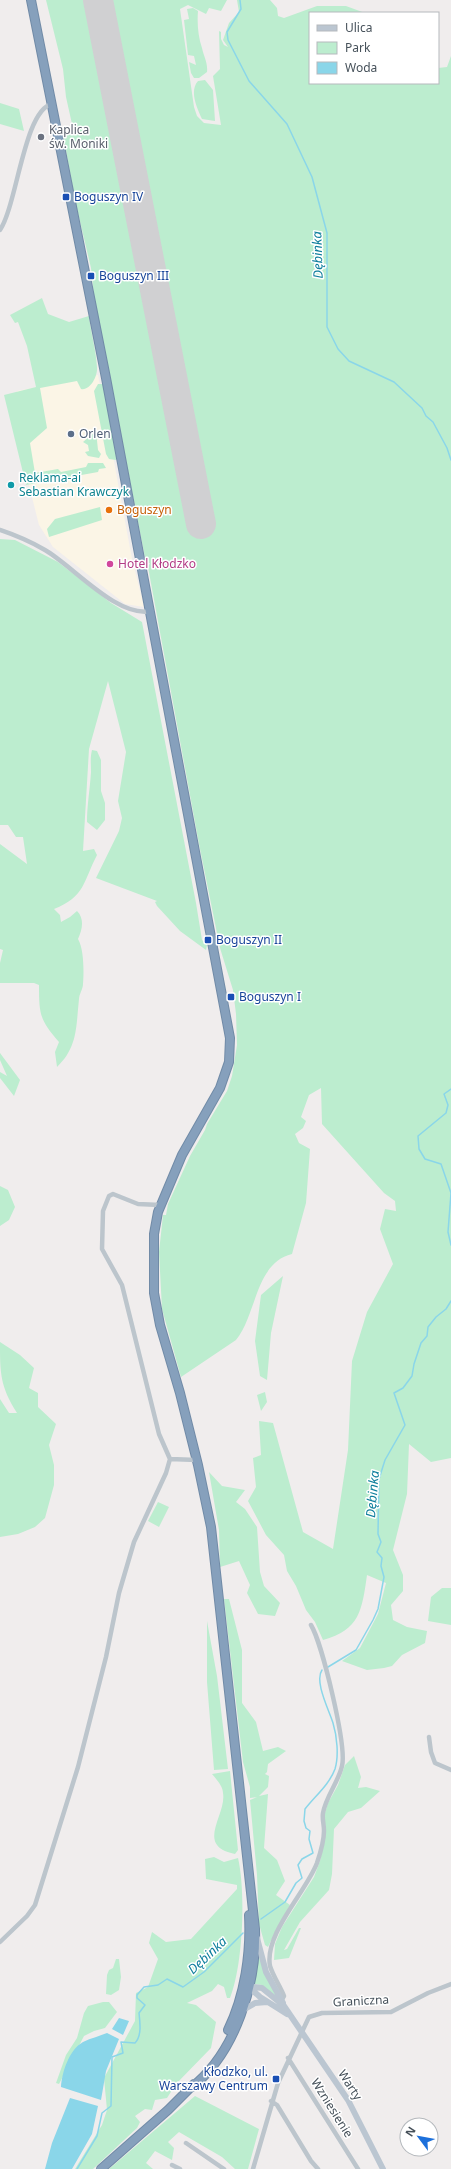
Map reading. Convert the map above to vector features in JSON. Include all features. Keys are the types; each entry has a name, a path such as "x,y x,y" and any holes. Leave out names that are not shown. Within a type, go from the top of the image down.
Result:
{"highway":[{"path":"31,0 224,994 230,1047 227,1068 220,1088 188,1142 160,1205 154,1234 156,1310 180,1393 197,1460 212,1537 252,1920 256,1935 246,1986 230,2025 207,2069"},
{"path":"101,2169 192,2087 227,2042 243,2010 252,1920"}],"main road":[{"path":"256,1935 266,1972 283,2004"},
{"name":"Warty","path":"246,1986 262,1988 283,2004 352,2108 384,2169"},
{"name":"Warty","path":"246,1986 291,2018"},
{"path":"243,2010 255,2003 268,2002"}],"street":[{"path":"0,230 7,217 32,128 40,110 52,104"},
{"path":"0,530 45,550 120,605 138,612 150,611"},
{"path":"0,1942 27,1916 36,1905 78,1767 106,1657 119,1593 134,1542 166,1473 170,1459 159,1434 122,1285 105,1256 102,1243 103,1211 108,1196 113,1194 138,1204 160,1205"},
{"path":"170,1459 197,1460"},
{"path":"283,2004 284,1996 270,1967 270,1952 280,1926 306,1887 318,1861 324,1832 322,1816 325,1802 336,1784 343,1764 342,1745 336,1713 316,1633 310,1625"},
{"path":"429,1737 431,1752 435,1763 451,1770"},
{"name":"Graniczna","path":"301,2032 309,2017 313,2014 391,2012 428,1993 451,1984"},
{"path":"252,2169 272,2101 288,2058 301,2032"},
{"name":"Wzniesienie","path":"288,2058 358,2169"},
{"path":"272,2101 277,2105 311,2161 318,2169"},
{"path":"186,2143 224,2169"},
{"path":"172,2165 180,2169"}],"shaded area":[{"path":"98,375 132,559 144,607 125,604 53,547 39,525 28,481 17,391"}],"green space":[{"path":"46,0 227,0 221,11 209,8 206,14 188,5 180,9 194,107 197,116 204,123 221,125 213,76 220,69 219,31 221,32 221,39 224,45 228,47 223,40 229,23 239,12 237,0 270,0 277,8 278,16 284,18 317,6 346,6 362,12 309,12 309,84 439,84 439,68 447,67 451,56 451,1458 431,1462 409,1444 407,1494 393,1550 403,1575 403,1591 391,1605 393,1620 407,1627 427,1631 425,1643 402,1655 392,1666 384,1668 367,1670 342,1661 360,1648 378,1614 386,1583 367,1575 361,1608 357,1617 345,1631 323,1640 315,1622 306,1610 296,1586 287,1571 284,1555 266,1535 248,1501 256,1487 253,1458 261,1455 259,1421 273,1423 303,1532 333,1549 348,1450 352,1361 367,1312 393,1264 380,1229 385,1209 396,1211 395,1201 384,1193 322,1124 321,1088 309,1095 301,1117 306,1121 303,1128 295,1134 299,1143 310,1149 306,1203 292,1254 280,1259 264,1278 243,1329 236,1340 181,1377 162,1309 159,1252 163,1215 166,1215 168,1204 190,1156 227,1091 232,1076 237,1045 236,1014 233,990 220,948 199,844 148,567 150,563 146,563 94,296 91,268 75,200 63,134 74,133 66,97 63,69"},
{"path":"193,8 198,11 199,34 207,66 207,72 199,78 194,78 191,73 189,62 196,65 194,56 188,55 184,20 189,19 187,9"},
{"path":"205,80 213,90 215,121 202,119 195,100 195,85 198,81"},
{"path":"0,103 19,109 24,131 0,124"},
{"path":"42,298 48,314 69,322 89,316 96,354 97,370 93,382 88,388 85,389 81,389 77,381 40,388 47,428 30,443 35,473 58,469 61,472 86,467 88,463 103,463 106,468 99,469 98,472 26,485 4,395 36,387 27,346 18,322 15,323 10,315"},
{"path":"98,384 103,384 118,457 116,460 109,459 106,454 94,391"},
{"path":"96,431 98,450 101,454 99,458 88,456 85,452 89,451 88,445 83,442"},
{"path":"100,507 102,520 49,537 47,529 55,519"},
{"path":"0,539 15,540 58,562 111,603 142,622 202,940 207,945 206,950 180,931 157,906 155,902 157,901 96,878 119,831 122,818 118,801 126,752 108,681 89,749 83,851 94,849 97,855 78,894 54,909 60,915 61,922 77,911 80,914 82,925 78,939 82,954 83,967 83,986 79,997 75,1036 69,1052 57,1067 55,1052 59,1042 44,1022 39,1003 39,985 34,983 0,983 0,963 3,950 0,949 0,844 27,864 23,837 16,837 8,825 0,825"},
{"path":"92,750 97,751 101,760 101,791 105,803 105,820 97,830 87,822"},
{"path":"0,1053 20,1080 14,1096 0,1078 0,1072 7,1076 0,1060"},
{"path":"0,1186 8,1190 15,1207 9,1220 0,1226"},
{"path":"283,1276 271,1333 267,1380 260,1376 255,1341 261,1295"},
{"path":"0,1342 20,1355 34,1368 29,1388 38,1393 38,1407 56,1424 49,1445 54,1465 54,1485 45,1518 35,1527 18,1534 0,1537 0,1399 9,1413 17,1413 7,1395 2,1379"},
{"path":"265,1392 267,1402 261,1411 257,1395"},
{"path":"209,1472 222,1486 245,1490 236,1502 245,1509 257,1527 260,1572 264,1586 280,1603 275,1616 258,1614 247,1593 250,1585 239,1561 220,1567 219,1530"},
{"path":"158,1502 169,1507 159,1527 148,1521"},
{"path":"442,1588 451,1588 451,1625 428,1621 431,1597"},
{"path":"224,1599 229,1599 242,1650 242,1703 256,1722 263,1751 278,1747 286,1751 268,1764 267,1772 265,1774 269,1776 268,1787 259,1796 268,1794 264,1848 277,1860 285,1881 276,1895 290,1905 268,1947 265,1945 259,1924 257,1875 250,1800 257,1797 250,1798 250,1787 243,1762"},
{"path":"207,1621 217,1676 228,1769 214,1770 207,1682"},
{"path":"354,1756 361,1777 358,1788 366,1787 380,1791 361,1808 348,1812 334,1829 332,1874 329,1890 300,1922 284,1950 287,1949 299,1928 301,1928 289,1958 274,1960 275,1944 282,1927 314,1877 320,1861 326,1832 324,1816 328,1803 338,1785 345,1765"},
{"path":"230,1771 238,1850 235,1854 223,1850 216,1844 214,1837 223,1802 223,1790 212,1774"},
{"path":"214,1857 224,1862 238,1858 242,1890 242,1929 238,1967 230,1998 227,1998 224,1987 218,1984 212,1991 187,2003 196,2005 216,2022 211,2048 176,2084 167,2098 155,2100 152,2110 145,2109 135,2116 140,2122 137,2128 93,2169 75,2169 102,2125 107,2110 104,2078 135,2021 136,1993 148,1987 158,1959 149,1943 152,1932 166,1942 191,1939 237,1889 237,1885 206,1879 205,1859"},
{"path":"258,1945 280,2001 262,1985 253,1984"},
{"path":"116,1959 119,1959 121,1977 119,1990 111,1995 106,1994 107,1975 109,1970 113,1968"},
{"path":"109,2002 117,2012 105,2028 84,2036 59,2084 56,2083 66,2055 77,2038 84,2013 88,2006"},
{"path":"195,2096 259,2129 248,2169 235,2169 222,2157 179,2132 168,2142 174,2148 172,2160 155,2151 146,2163 153,2169 109,2169"}],"water":[{"path":"119,2018 129,2021 123,2035 112,2029"},
{"path":"107,2033 119,2039 106,2071 101,2100 61,2087 67,2062 74,2050 83,2042"},
{"path":"70,2098 98,2106 92,2134 72,2169 45,2169 52,2143"}],"waterway":[{"name":"Dębinka","path":"240,0 241,9 227,32 228,40 249,81 287,124 312,177 327,233 327,327 338,349 349,361 394,382 422,408 426,416 433,422 447,448 451,460"},
{"name":"Dębinka","path":"451,1089 444,1094 448,1105 446,1113 418,1136 419,1149 425,1159 441,1164 451,1193 448,1232 451,1245"},
{"name":"Dębinka","path":"328,1667 356,1650 378,1609 384,1577 381,1566 382,1558 377,1552 381,1542 378,1534 379,1479 385,1460 405,1425 394,1393 403,1388 412,1376 414,1364 421,1343 427,1336 428,1327 436,1317 446,1309 451,1301"},
{"name":"Dębinka","path":"261,1919 285,1902 296,1883 302,1878 298,1865 302,1859 313,1853 309,1839 310,1831 306,1828 304,1821 305,1809 326,1785 335,1769 337,1758 336,1734 321,1688 320,1675 322,1670"},
{"name":"Dębinka","path":"77,2169 97,2136 102,2113 111,2106 112,2057 123,2053 121,2042 135,2043 139,2037 139,2013 145,2005 137,1998 137,1995 144,1987 158,1985 167,1979 183,1987 204,1972 243,1933"}],"runway":[{"path":"98,0 201,524"}],"place":[{"name":"Kaplica św. Moniki","path":"41,137"},
{"name":"Boguszyn IV","path":"66,197"},
{"name":"Boguszyn III","path":"91,276"},
{"name":"Orlen","path":"71,434"},
{"name":"Reklama-ai Sebastian Krawczyk","path":"11,485"},
{"name":"Boguszyn","path":"109,510"},
{"name":"Hotel Kłodzko","path":"110,564"},
{"name":"Boguszyn II","path":"208,940"},
{"name":"Boguszyn I","path":"231,997"},
{"name":"Kłodzko, ul. Warszawy Centrum","path":"276,2079"}]}
